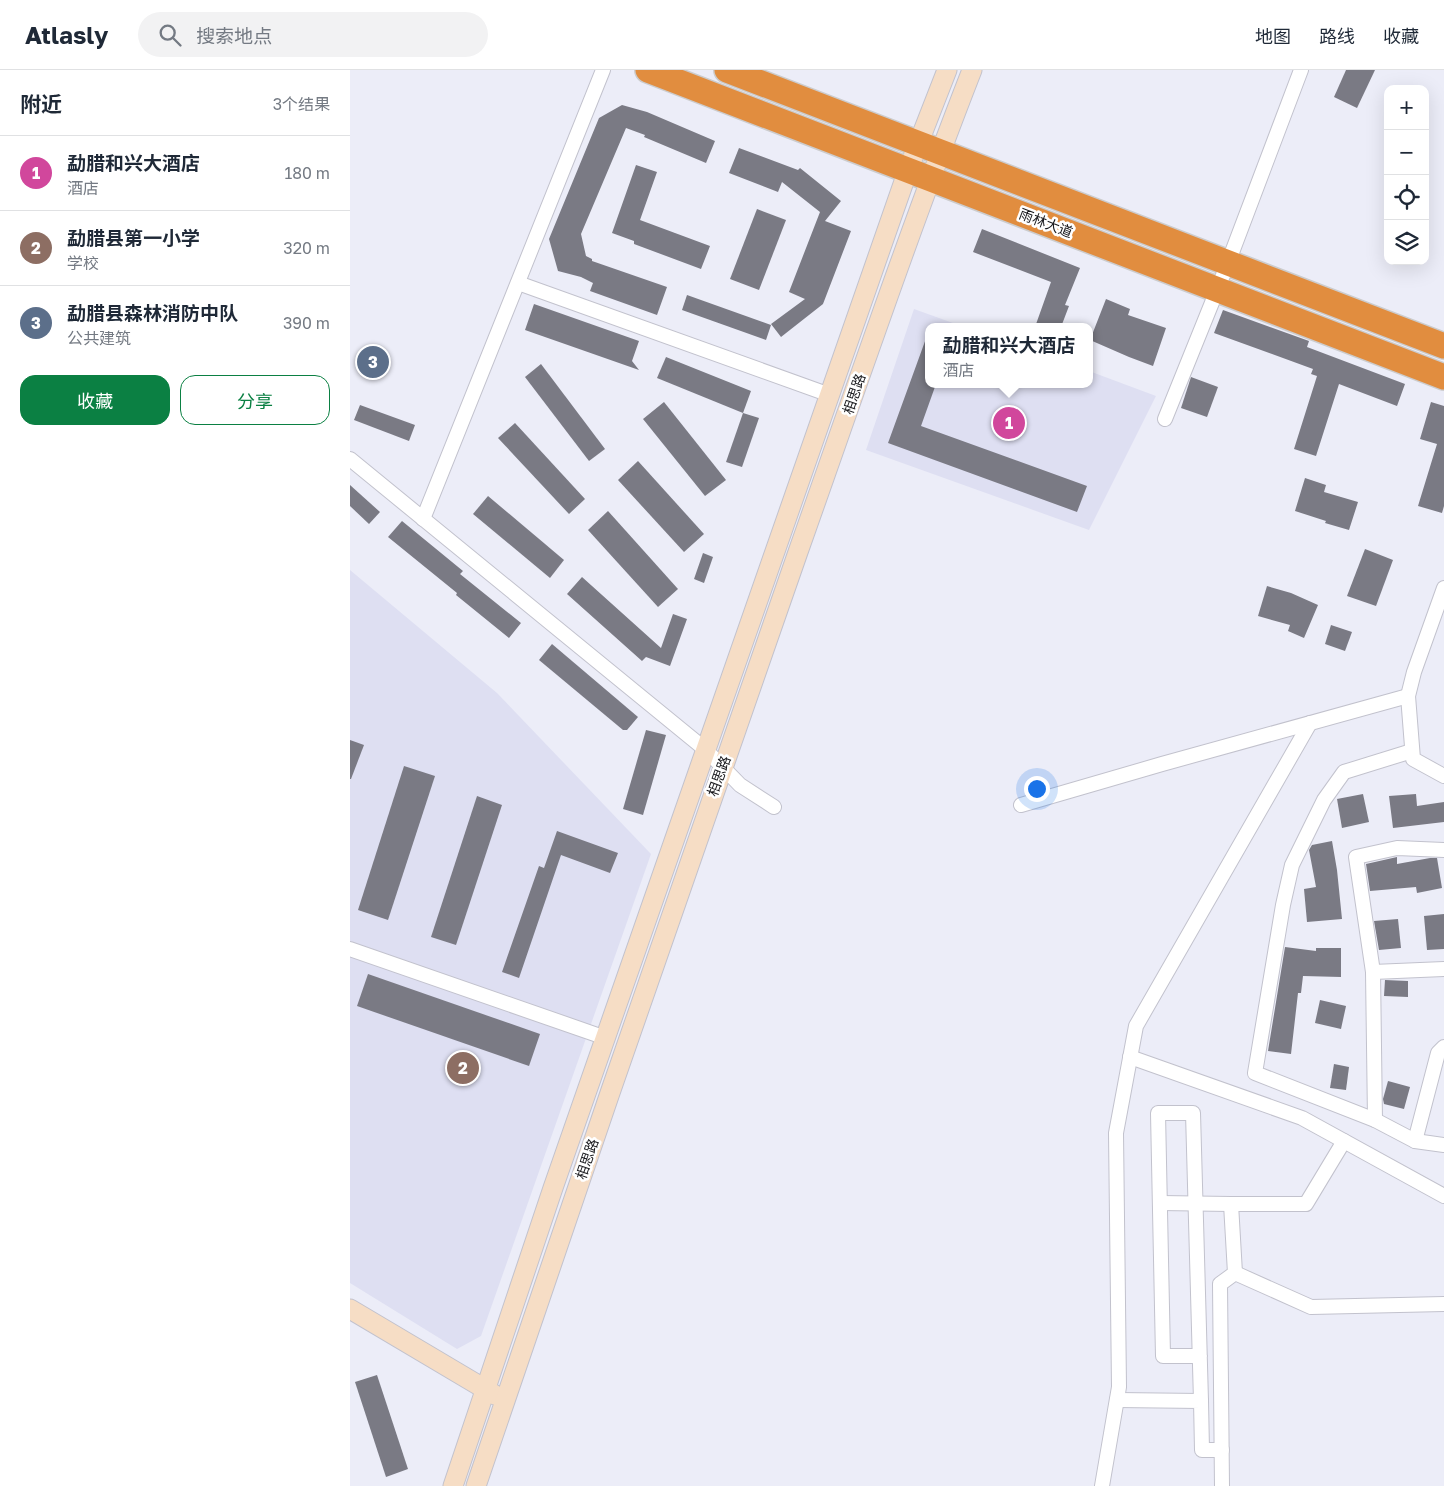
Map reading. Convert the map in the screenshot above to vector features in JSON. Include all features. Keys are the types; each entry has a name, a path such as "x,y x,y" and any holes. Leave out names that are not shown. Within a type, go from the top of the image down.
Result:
{"highway":[{"name":"雨林大道","path":"648,70 1217,289 1443,372"},
{"name":"雨林大道","path":"727,70 1444,346"}],"main road":[{"name":"相思路","path":"930,148 948,70"},
{"name":"相思路","path":"453,1486 550,1198 830,395 930,148 972,70"},
{"name":"相思路","path":"476,1486 573,1197 722,767 919,174"},
{"path":"350,1309 485,1390 505,1400"}],"street":[{"path":"424,519 603,70"},
{"path":"1165,419 1228,263 1301,70"},
{"path":"518,283 830,395"},
{"path":"350,459 706,750 740,785 774,807"},
{"path":"1444,588 1414,672 1408,696 1412,759 1444,776"},
{"path":"1022,805 1408,696"},
{"path":"1102,1486 1119,1386 1116,1133 1136,1026 1310,723"},
{"path":"1412,751 1344,772 1324,800 1292,866 1283,905 1254,1073 1375,1120 1415,1141 1444,1145"},
{"path":"1375,1120 1373,972 1356,856 1397,848 1444,850"},
{"path":"350,949 606,1038"},
{"path":"1373,972 1444,969"},
{"path":"1415,1141 1438,1053 1444,1047"},
{"path":"1130,1057 1302,1118 1444,1196"},
{"path":"1200,1356 1163,1356 1158,1113 1194,1113 1200,1356 1202,1450 1222,1450"},
{"path":"1160,1203 1306,1204 1344,1141"},
{"path":"1231,1204 1235,1273"},
{"path":"1235,1273 1311,1307 1444,1304"},
{"path":"1222,1486 1220,1284 1235,1273"},
{"path":"1117,1400 1201,1401"}],"shaded area":[{"path":"914,309 953,323 925,323 925,388 1093,388 1093,372 1156,396 1089,530 866,450"},
{"path":"350,570 497,693 651,854 481,1336 457,1349 350,1283"}],"building":[{"path":"1346,70 1375,70 1357,108 1334,97"},
{"path":"622,105 647,112 715,141 706,163 626,128 581,234 586,256 592,259 592,261 667,287 657,315 590,291 593,283 581,277 558,271 549,239 599,118"},
{"path":"739,148 798,170 800,168 841,201 825,221 851,231 823,304 781,337 771,324 805,299 789,292 820,212 782,182 778,192 729,173"},
{"path":"636,165 657,172 640,220 710,246 701,269 634,244 634,241 612,233"},
{"path":"757,209 786,220 759,290 730,279"},
{"path":"982,229 1080,268 1065,305 1069,306 1063,323 1036,323 1051,282 973,252"},
{"path":"687,295 771,325 766,340 682,310"},
{"path":"1106,299 1130,309 1128,315 1166,328 1153,366 1093,341 1093,332"},
{"path":"534,304 639,341 632,361 639,370 525,330"},
{"path":"1223,310 1309,341 1307,347 1405,384 1397,406 1339,384 1316,456 1294,449 1317,376 1311,374 1313,369 1214,333"},
{"path":"925,341 925,388 935,388 921,426 1087,486 1077,512 888,443"},
{"path":"666,357 751,391 743,413 657,378"},
{"path":"541,364 605,449 589,461 525,377"},
{"path":"1191,377 1218,387 1207,417 1181,408"},
{"path":"664,402 726,480 705,496 643,419"},
{"path":"1431,402 1444,406 1444,506 1442,513 1418,506 1437,444 1420,439"},
{"path":"360,405 415,425 409,441 354,420"},
{"path":"743,413 759,418 742,467 726,462"},
{"path":"515,423 585,499 569,514 498,438"},
{"path":"638,461 704,534 684,552 618,480"},
{"path":"1305,478 1326,485 1324,492 1358,502 1349,530 1295,511"},
{"path":"350,485 380,512 369,524 350,506"},
{"path":"488,496 564,560 550,578 473,514"},
{"path":"608,511 678,589 658,607 588,530"},
{"path":"402,521 463,571 460,574 521,623 509,638 388,537"},
{"path":"1365,549 1393,560 1376,606 1347,596"},
{"path":"703,553 713,557 704,583 694,579"},
{"path":"582,577 661,648 673,614 687,619 670,666 646,657 642,661 567,594"},
{"path":"1267,586 1291,593 1318,605 1304,638 1288,631 1290,625 1258,616"},
{"path":"1331,625 1352,632 1345,651 1325,644"},
{"path":"552,644 638,717 627,730 623,730 539,660"},
{"path":"646,730 666,735 643,815 623,809"},
{"path":"350,740 364,745 351,779 350,779"},
{"path":"404,766 435,776 388,920 358,910"},
{"path":"1363,794 1369,822 1342,828 1337,799"},
{"path":"1416,794 1417,806 1444,802 1444,822 1393,828 1389,796"},
{"path":"477,796 502,805 456,945 431,937"},
{"path":"557,831 618,853 610,873 561,855 519,978 502,972 539,866 544,868"},
{"path":"1332,841 1342,919 1307,922 1304,889 1316,887 1309,850 1312,845"},
{"path":"1397,857 1397,864 1437,858 1442,888 1417,893 1416,887 1370,891 1366,864"},
{"path":"1444,914 1444,949 1427,950 1424,916"},
{"path":"1398,919 1401,948 1379,950 1374,921"},
{"path":"1285,947 1316,951 1316,948 1341,948 1341,977 1303,976 1301,993 1298,993 1291,1054 1268,1051"},
{"path":"368,974 540,1034 529,1066 357,1006"},
{"path":"1385,980 1408,981 1408,997 1384,996"},
{"path":"1320,1000 1346,1006 1341,1029 1315,1023"},
{"path":"1334,1064 1349,1067 1346,1090 1330,1088"},
{"path":"1388,1081 1410,1087 1404,1109 1384,1104 1383,1099"},
{"path":"377,1375 408,1469 386,1477 355,1382"}],"place":[{"name":"勐腊县森林消防中队","path":"373,362"},
{"name":"勐腊和兴大酒店","path":"1009,423"},
{"name":"勐腊县第一小学","path":"463,1068"}]}
